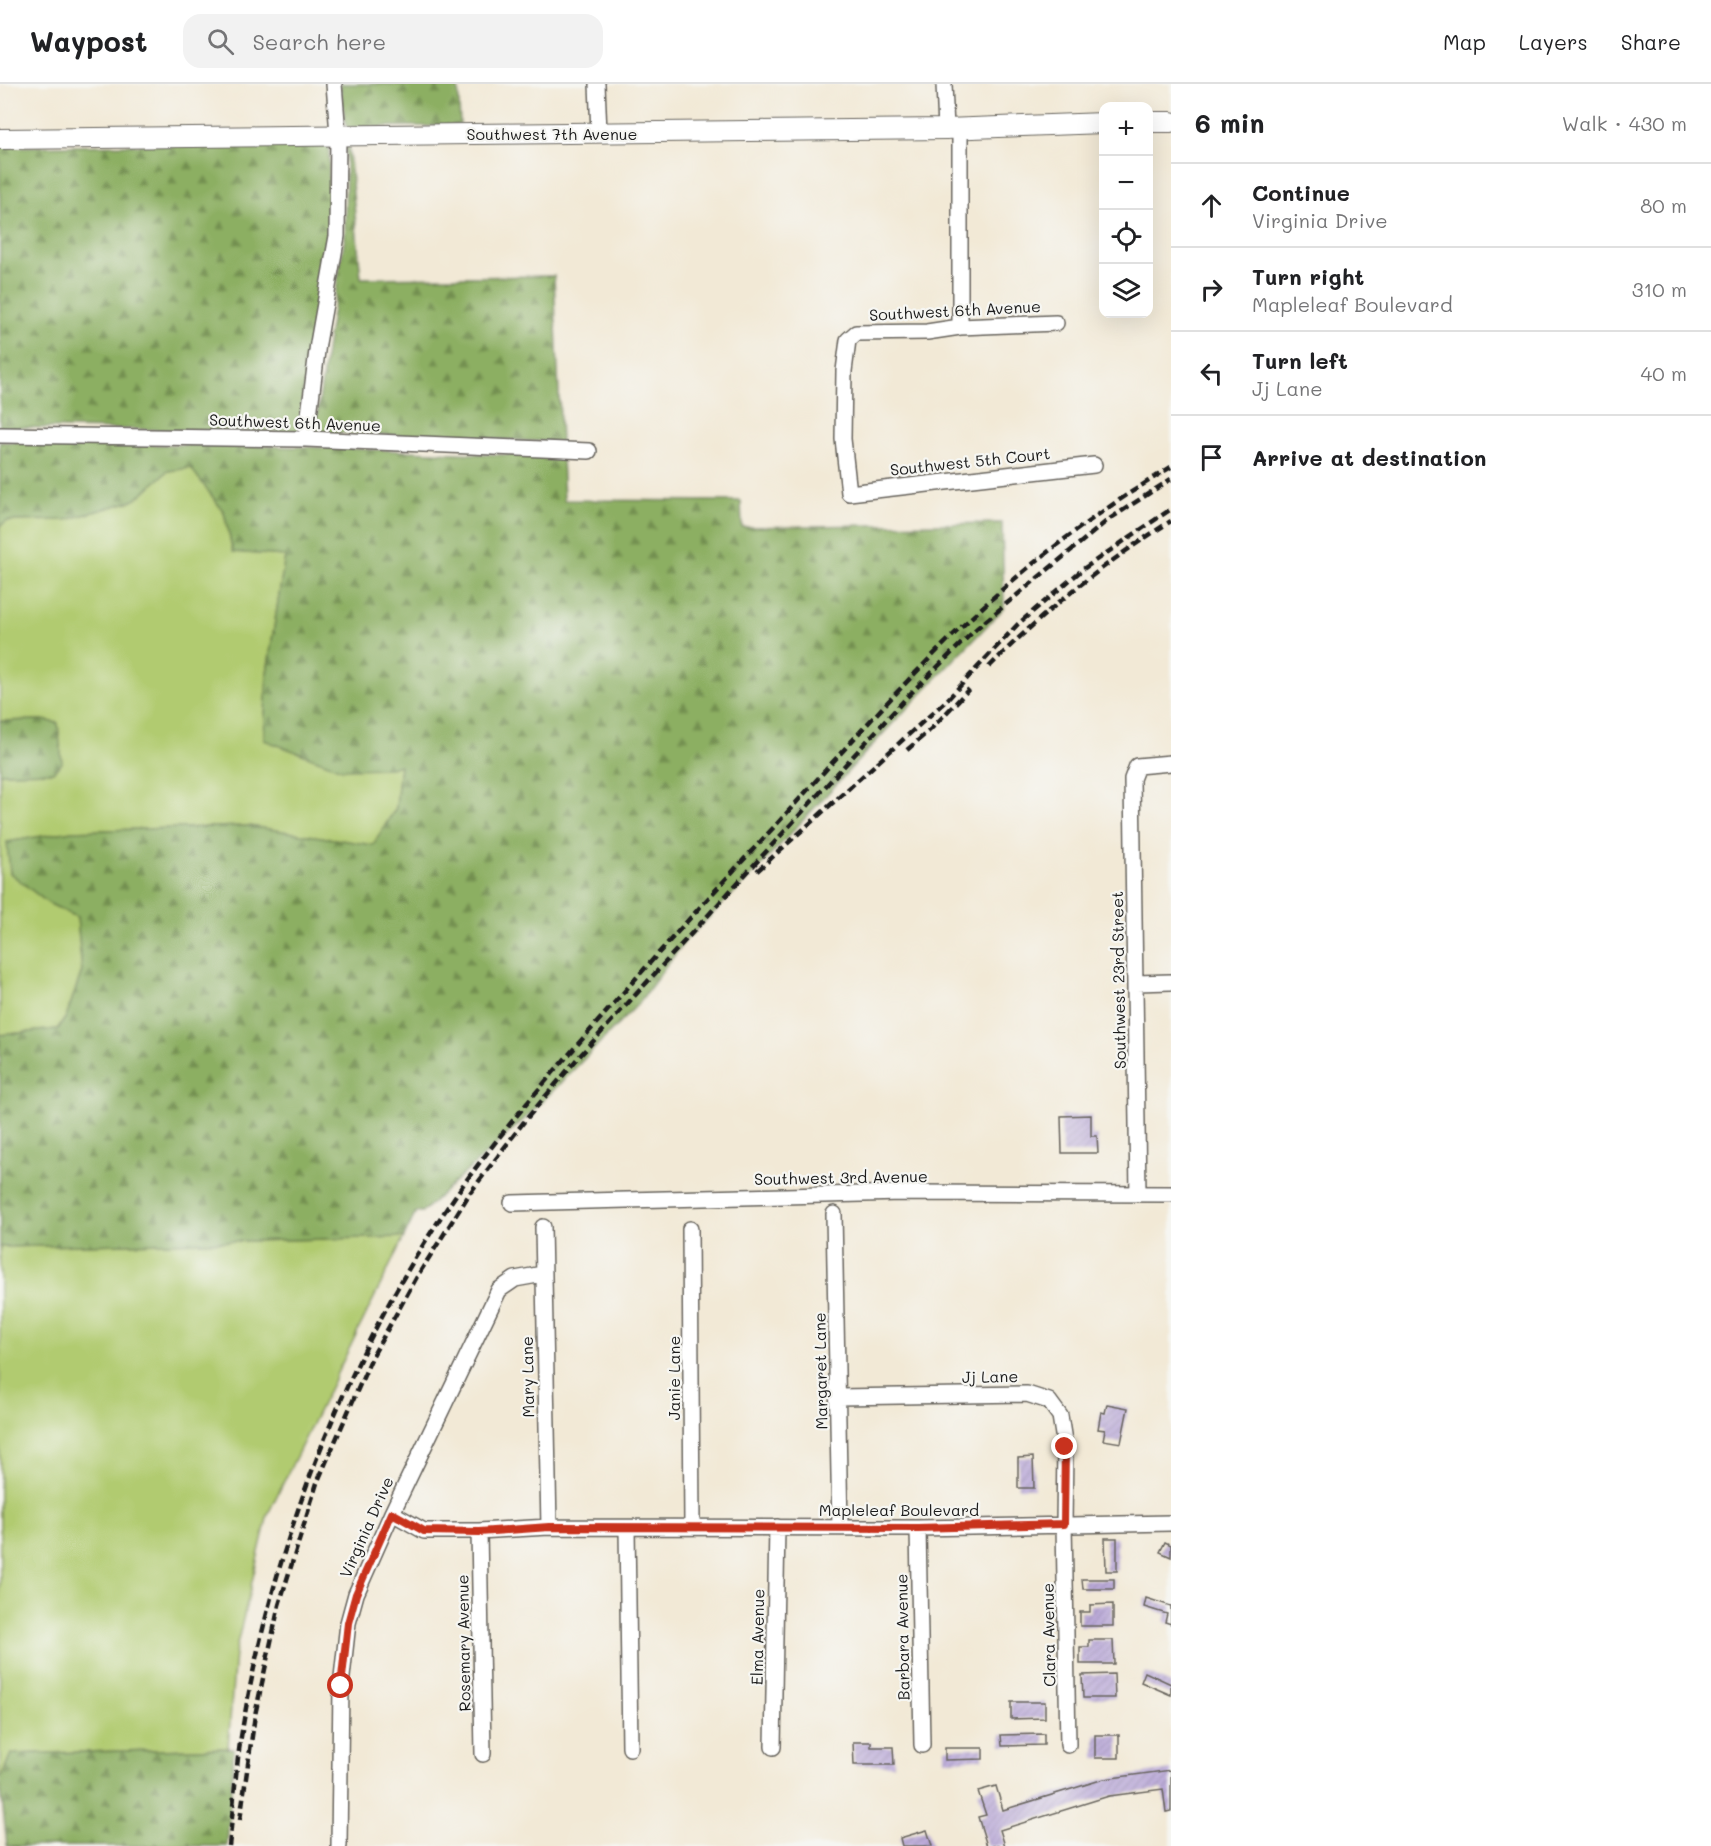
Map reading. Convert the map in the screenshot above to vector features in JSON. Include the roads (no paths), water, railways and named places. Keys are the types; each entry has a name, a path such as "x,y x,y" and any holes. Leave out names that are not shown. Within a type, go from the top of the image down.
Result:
{"street":[{"path":"306,440 318,343 337,236 338,134 334,84"},
{"path":"597,84 599,133"},
{"path":"944,84 953,129 960,327"},
{"path":"1153,122 1171,122"},
{"name":"Southwest 7th Avenue","path":"0,139 953,129 1099,123"},
{"name":"Southwest 6th Avenue","path":"849,493 843,439 844,371 848,340 856,333 927,332 960,327 1056,323"},
{"name":"Southwest 6th Avenue","path":"0,435 306,440 589,451"},
{"name":"Southwest 5th Court","path":"849,493 1094,465"},
{"name":"Southwest 23rd Street","path":"1138,1194 1132,779 1137,766 1171,763"},
{"path":"1136,983 1171,982"},
{"name":"Southwest 3rd Avenue","path":"512,1203 902,1193 1171,1194"},
{"name":"Margaret Lane","path":"834,1214 840,1527"},
{"name":"Mary Lane","path":"543,1227 549,1527"},
{"name":"Janie Lane","path":"690,1229 692,1526"},
{"name":"Virginia Drive","path":"339,1846 341,1686 348,1623 356,1594 392,1513 499,1290 516,1279 543,1274"},
{"name":"Jj Lane","path":"839,1397 1027,1394 1049,1401 1060,1416 1065,1447 1064,1524"},
{"name":"Mapleleaf Boulevard","path":"392,1513 424,1531 479,1532 549,1527 918,1528 1171,1523"},
{"name":"Clara Avenue","path":"1064,1524 1068,1745"},
{"name":"Elma Avenue","path":"773,1747 777,1527"},
{"path":"627,1528 630,1748"},
{"name":"Barbara Avenue","path":"918,1528 922,1745"},
{"name":"Rosemary Avenue","path":"479,1532 483,1754"}],"railway":[{"path":"229,1846 240,1743 254,1669 272,1596 294,1523 320,1451 350,1381 384,1313 421,1248 463,1185 530,1100 622,994 866,725 929,659 995,596 1046,553 1098,514 1171,467"},
{"path":"240,1820 255,1715 279,1605 317,1483 372,1357 418,1275 470,1193 523,1123 577,1059 907,697 977,628 1108,520 1171,479"},
{"path":"757,871 947,700 1018,624 1083,569 1171,509"},
{"path":"989,667 1031,626 1076,589 1171,521"},
{"path":"907,750 931,729 969,689"}]}
